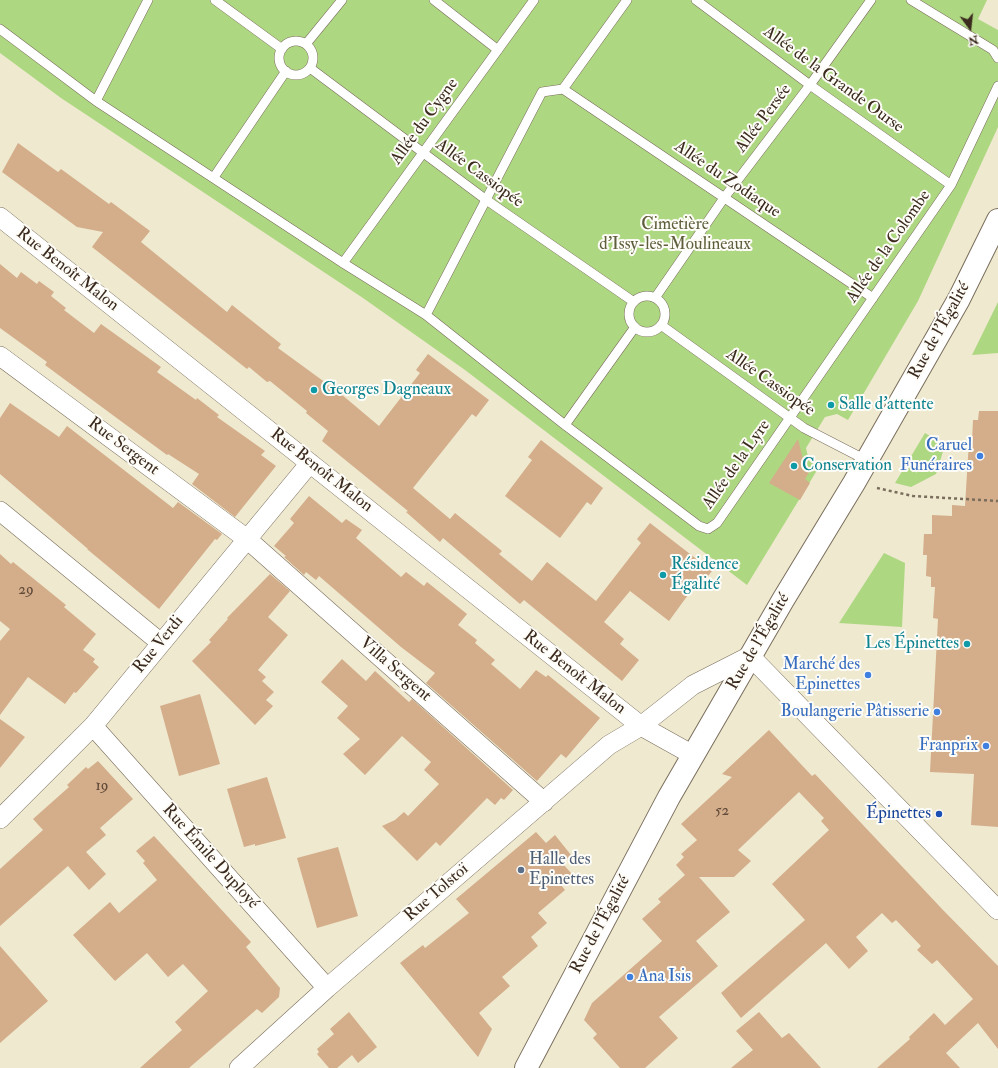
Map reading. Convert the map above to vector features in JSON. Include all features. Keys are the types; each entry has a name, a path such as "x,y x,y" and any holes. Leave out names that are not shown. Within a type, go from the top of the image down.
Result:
{"main road":[{"name":"Rue de l'Égalité","path":"526,1068 669,797 750,656 854,483 959,299 998,220"}],"street":[{"name":"Rue Benoît Malon","path":"0,217 641,726 693,755"},
{"name":"Rue Sergent","path":"0,356 247,539"},
{"name":"Rue Verdi","path":"0,819 93,726 310,463"},
{"path":"0,511 161,643"},
{"name":"Villa Sergent","path":"247,539 544,802"},
{"name":"Rue Tolstoï","path":"239,1068 327,988 609,745 641,726 693,685 750,656"},
{"path":"750,656 998,910"},
{"name":"Rue Émile Duployé","path":"93,726 327,988"}],"lane":[{"path":"96,101 148,0"},
{"path":"215,0 282,49"},
{"path":"306,44 342,0"},
{"path":"434,0 498,50"},
{"name":"Allée du Cygne","path":"343,263 534,0"},
{"path":"426,315 485,198 542,92 563,89 627,0"},
{"name":"Allée de la Grande Ourse","path":"696,0 810,85 950,185"},
{"name":"Allée Persée","path":"655,298 724,198 810,85 872,0"},
{"path":"911,0 996,54"},
{"path":"0,29 96,101 343,263 426,315 565,425 635,327"},
{"path":"296,41 306,44 313,52 314,58 310,68 306,72 296,75 286,71 282,67 279,58 282,49 290,42 296,41"},
{"name":"Allée Cassiopée","path":"310,68 485,198 634,302"},
{"path":"214,177 286,71"},
{"name":"Allée de la Colombe","path":"790,417 950,185 998,86"},
{"name":"Allée du Zodiaque","path":"563,89 873,298"},
{"path":"644,296 655,298 663,305 665,310 664,321 661,325 651,331 645,331 635,327 629,317 631,306 634,302 644,296"},
{"name":"Allée Cassiopée","path":"661,325 804,428 866,460"},
{"name":"Allée de la Lyre","path":"565,425 699,526 708,529 717,523 790,417"}],"path":[{"path":"854,483 913,496 998,501"}],"green space":[{"name":"Cimetière d'Issy-les-Moulineaux","path":"0,0 987,0 978,19 998,30 998,127 918,301 848,420 837,414 825,417 806,448 809,461 819,467 747,585 465,370 363,298 61,98 0,53"},
{"path":"998,302 998,353 972,355"},
{"path":"925,433 945,445 936,474 911,487 895,483"},
{"path":"884,553 905,563 902,627 839,623"}],"building":[{"path":"18,143 58,172 61,169 109,204 111,202 150,231 141,242 227,312 232,305 281,344 278,348 341,394 379,426 420,373 416,370 428,354 489,400 476,417 472,414 413,488 450,519 455,513 502,551 499,554 532,581 547,562 596,601 641,543 637,539 650,523 712,571 699,587 696,584 669,621 630,591 604,622 624,639 620,644 639,660 622,681 524,600 520,604 443,538 440,542 406,512 408,511 322,441 328,431 306,413 307,411 270,381 267,382 249,367 247,369 92,247 103,232 77,227 2,172"},
{"path":"0,264 17,278 21,272 37,284 39,281 54,292 51,296 66,308 64,310 94,333 101,324 161,367 157,372 196,400 197,398 219,415 217,417 265,451 261,455 276,466 235,517 192,484 199,474 168,454 167,455 45,365 47,362 0,328"},
{"path":"10,403 59,437 67,426 173,508 178,502 222,534 217,540 215,539 159,609 0,474 0,418"},
{"name":"Les Épinettes","path":"979,411 998,411 998,827 971,825 974,774 930,772 938,619 933,618 935,587 931,587 931,577 926,576 927,555 923,555 924,534 932,534 932,515 952,516 952,505 965,506 969,441 972,441 973,420 978,420"},
{"name":"Conservation","path":"798,439 804,463 811,469 805,479 810,483 800,500 769,483"},
{"path":"541,440 603,488 591,505 587,502 560,538 505,496 532,460 528,457"},
{"path":"309,496 342,523 346,519 362,530 356,538 401,577 406,572 424,586 427,582 467,614 458,625 477,640 475,643 495,660 491,664 520,689 536,670 546,677 548,675 600,718 566,758 561,754 537,781 426,683 435,673 401,647 319,576 316,580 306,572 304,575 284,557 286,556 274,546 294,523 290,519"},
{"path":"0,554 11,564 13,562 66,605 64,607 96,634 83,650 95,659 93,662 99,667 76,693 74,692 65,704 28,677 0,715 0,641 10,629 0,621"},
{"path":"270,574 290,591 268,617 288,635 258,670 266,677 262,681 274,692 266,700 273,706 255,725 192,661 211,642 209,640 228,619 227,618"},
{"path":"342,659 366,681 375,671 409,702 412,699 513,790 504,800 501,798 495,805 487,798 440,846 436,842 417,861 382,826 395,820 404,812 408,816 439,784 424,770 431,762 402,736 365,775 343,754 360,739 337,718 348,706 321,682"},
{"path":"200,694 220,764 179,776 160,706"},
{"path":"0,719 25,737 0,768"},
{"path":"769,730 812,776 815,774 998,966 998,1049 978,1023 946,1053 960,1068 877,1068 910,1039 909,1037 934,1013 945,1025 973,999 937,960 932,964 917,950 921,946 896,920 892,923 882,913 856,937 868,951 849,969 826,943 741,1018 721,993 805,920 772,884 829,830 821,821 824,818 799,792 738,850 751,861 734,877 699,877 730,912 696,941 718,966 659,1017 678,1038 645,1068 620,1068 593,1038 597,1034 584,1020 592,1003 662,941 642,919 661,902 658,899 685,875 676,865 684,857 681,854 697,840 681,824 732,777 722,774"},
{"path":"98,761 133,799 100,828 106,835 86,852 106,874 89,890 68,866 0,926 0,869 43,830 33,819 69,787 67,785 86,767 88,769"},
{"path":"267,777 286,838 255,846 255,844 244,847 227,789"},
{"path":"536,832 546,843 555,835 571,855 562,863 572,874 561,885 565,890 538,913 547,923 531,937 538,946 502,977 510,986 479,1013 492,1029 478,1057 400,963 423,945 425,948 469,913 456,899"},
{"path":"154,836 251,942 246,947 280,988 279,997 262,1013 257,1009 189,1068 140,1068 182,1030 175,1022 208,991 183,964 168,977 147,953 115,981 73,935 110,902 119,913 157,880 143,863 145,861 136,851"},
{"path":"338,847 358,916 317,928 297,858"},
{"path":"0,946 48,1001 0,1043"},
{"path":"349,1012 377,1047 358,1063 352,1055 337,1068 329,1068 317,1054 319,1052 317,1049 334,1034 330,1029"},
{"path":"759,1012 782,1038 789,1033 821,1068 731,1068 753,1050 736,1031"}],"place":[{"name":"Georges Dagneaux","path":"314,390"},
{"name":"Salle d'attente","path":"831,405"},
{"name":"Caruel Funéraires","path":"980,456"},
{"name":"Conservation","path":"794,466"},
{"name":"Résidence Égalité","path":"663,575"},
{"name":"Les Épinettes","path":"967,644"},
{"name":"Marché des Epinettes","path":"868,675"},
{"name":"Boulangerie Pâtisserie","path":"937,712"},
{"name":"Franprix","path":"986,746"},
{"name":"Épinettes","path":"939,814"},
{"name":"Halle des Epinettes","path":"521,870"},
{"name":"Ana Isis","path":"630,977"}]}
